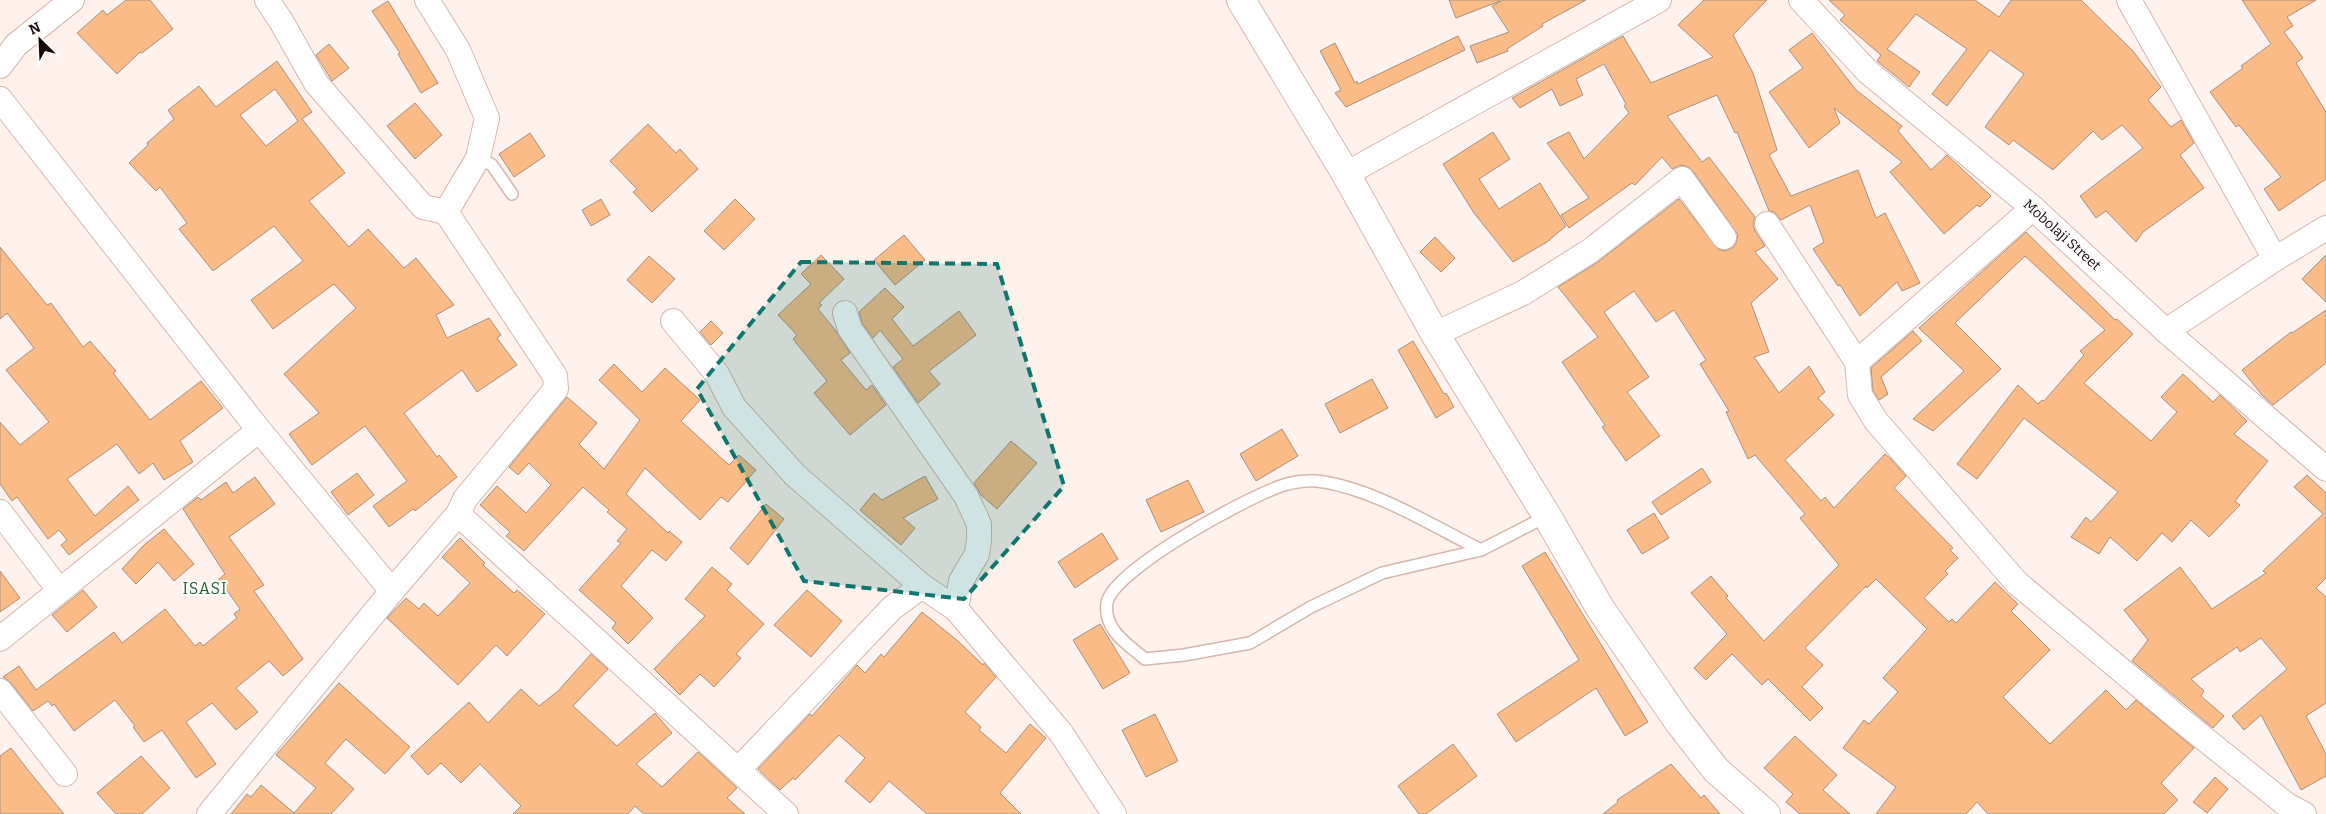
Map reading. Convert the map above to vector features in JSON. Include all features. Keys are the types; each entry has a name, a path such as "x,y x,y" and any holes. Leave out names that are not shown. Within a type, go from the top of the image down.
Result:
{"street":[{"path":"0,66 16,45 72,0"},
{"path":"209,814 392,591 458,514 465,499 556,389 555,376 446,212 423,207 316,83 267,0"},
{"path":"427,0 458,50 487,118 478,158 446,212"},
{"path":"1346,174 1659,0"},
{"name":"Mobolaji Street","path":"1801,0 1868,72 2033,208 2166,331 2326,469"},
{"path":"2129,0 2275,259"},
{"path":"1248,2 1435,334 1547,516 1600,608 1678,721 1716,770 1766,814"},
{"path":"0,99 259,430 392,591"},
{"path":"1435,334 1523,293 1590,251 1682,179 1724,237"},
{"path":"1857,362 2033,208"},
{"path":"1767,224 1857,362 1860,395 1876,421 2018,583 2183,722 2287,805 2304,814"},
{"path":"2166,331 2275,259 2326,228"},
{"path":"845,313 850,329 966,496 979,524 977,554 961,581 956,609"},
{"path":"673,321 717,374 734,408 795,475 922,586 956,609 1061,732 1114,814"},
{"path":"0,639 259,430"},
{"path":"0,512 59,590"},
{"path":"458,514 786,814"},
{"path":"738,770 892,608 922,586"},
{"path":"0,691 65,774"}],"lane":[{"path":"478,158 492,165 512,194"},
{"path":"1481,550 1388,503 1354,490 1316,481 1284,485 1227,511 1146,560 1115,587 1107,601 1107,616 1112,629 1145,659 1184,655 1250,643 1311,607 1382,573 1481,550 1547,516"}],"highlighted area":[{"path":"801,262 997,264 1064,486 964,599 804,581 697,389"}],"building":[{"path":"126,0 150,0 173,29 142,53 140,52 117,74 77,33 103,10 107,15"},
{"path":"1449,0 1500,0 1500,1 1456,18"},
{"path":"1503,0 1586,0 1542,24 1543,26 1507,49 1508,51 1477,63 1470,46 1509,32 1492,6"},
{"path":"1704,0 1767,0 1733,35 1753,73 1777,150 1769,155 1791,196 1858,170 1876,218 1885,213 1920,283 1902,291 1897,282 1860,316 1813,249 1824,242 1810,205 1781,220 1774,212 1769,211 1737,132 1735,133 1717,95 1667,116 1702,162 1709,157 1755,217 1753,224 1755,231 1765,246 1755,252 1778,279 1751,303 1769,352 1754,357 1779,393 1809,366 1825,392 1818,398 1834,415 1785,460 1821,501 1825,497 1834,508 1885,454 1891,459 1906,476 1894,488 1953,548 1950,550 1958,558 1945,571 1948,574 1924,598 1949,622 1952,619 1956,623 1995,582 2018,604 2011,611 2050,650 2003,697 2050,744 2106,690 2126,710 2136,700 2194,748 2161,783 2178,800 2164,814 1988,814 1977,802 1966,814 1876,814 1896,787 1843,748 1864,720 1869,724 1898,692 1883,678 1927,629 1876,579 1867,588 1866,586 1805,648 1823,665 1802,687 1823,708 1810,721 1768,679 1762,685 1732,654 1706,680 1694,668 1727,634 1691,593 1711,576 1728,596 1726,598 1764,641 1839,565 1800,518 1805,514 1755,455 1748,459 1726,412 1729,411 1700,364 1706,360 1674,310 1656,322 1634,291 1604,312 1649,377 1627,392 1660,436 1626,461 1602,427 1605,425 1562,362 1598,337 1558,287 1598,262 1679,199 1718,249 1725,251 1732,248 1736,243 1738,235 1693,171 1681,165 1672,169 1662,157 1635,185 1632,183 1569,228 1561,215 1589,198 1547,143 1569,132 1584,159 1629,113 1624,106 1626,104 1604,64 1576,79 1583,95 1560,106 1552,89 1520,108 1512,98 1623,36 1651,83 1713,57 1678,25"},
{"path":"1829,0 1975,0 1999,17 2011,0 2081,0 2132,50 2161,87 2148,100 2171,127 2181,120 2194,143 2180,155 2204,188 2143,232 2136,242 2106,211 2096,218 2080,196 2143,148 2122,125 2102,140 2093,131 2053,170 2013,140 2009,145 1985,127 2024,74 1990,50 1947,106 1932,94 1967,49 1916,14 1887,49 1920,72 1909,87 1877,61 1881,55 1840,20 1845,15"},
{"path":"2242,0 2316,0 2287,17 2293,26 2284,32 2303,58 2296,63 2326,112 2326,179 2279,211 2264,189 2281,177 2239,125 2236,127 2210,92 2243,68 2241,66 2271,44"},
{"path":"388,1 438,83 421,93 398,54 400,53 372,11"},
{"path":"1812,33 1856,90 1902,126 1898,131 1931,170 1947,155 1991,196 1980,207 1977,205 1944,234 1890,172 1902,162 1834,108 1840,123 1809,148 1769,92 1803,68 1789,50"},
{"path":"1458,36 1465,50 1346,107 1335,93 1341,90 1320,51 1335,43 1355,83 1357,81 1358,84"},
{"path":"329,44 349,68 332,81 316,55"},
{"path":"277,61 312,112 302,119 345,173 309,201 349,247 368,229 404,268 416,258 454,305 436,315 447,338 489,318 501,335 497,338 517,365 477,392 462,370 404,413 437,457 439,455 457,477 415,511 413,509 389,527 373,506 407,481 365,426 312,465 289,434 319,413 284,374 356,308 334,284 273,329 251,300 303,261 274,226 213,271 179,229 187,223 160,187 156,191 129,163 148,145 147,143 174,119 168,110 199,86 216,107","holes":["275,89 298,121 266,146 240,115"]},
{"path":"415,103 442,135 415,159 387,126"},
{"path":"648,124 676,153 680,149 698,169 652,212 633,192 637,189 610,161"},
{"path":"1493,132 1510,159 1479,179 1499,209 1540,183 1566,226 1547,242 1513,262 1474,213 1443,164"},
{"path":"530,133 545,156 514,177 499,154"},
{"path":"601,199 610,215 591,226 582,210"},
{"path":"735,199 755,219 724,250 704,231"},
{"path":"2026,232 2115,320 2117,319 2133,334 2084,383 2151,441 2177,412 2161,397 2183,374 2213,402 2220,395 2247,421 2234,434 2268,461 2235,501 2240,505 2209,537 2191,520 2172,542 2162,533 2137,561 2110,537 2099,554 2071,537 2086,517 2091,522 2118,492 2024,418 1977,479 1957,464 2018,385 2038,404 2042,400 2044,401 2084,355 2080,351 2105,330 2025,256 1955,323 2001,369 1933,431 1913,419 1964,371 1919,328"},
{"path":"904,235 925,260 895,285 874,260"},
{"path":"1435,237 1455,258 1441,272 1420,252"},
{"path":"0,247 47,305 51,303 83,347 90,341 116,371 113,373 150,420 201,381 223,408 180,441 193,462 164,480 153,463 139,474 117,444 67,479 95,516 128,486 139,500 69,555 61,545 67,540 59,530 48,539 17,497 12,501 0,484 0,422 20,445 49,422 6,370 34,348 7,313 0,319"},
{"path":"821,255 844,279 819,303 822,305 818,309 836,331 850,353 841,360 866,390 872,385 886,405 850,435 814,393 827,381 793,339 797,335 778,315 811,284 801,274"},
{"path":"2326,255 2326,302 2302,279"},
{"path":"649,256 675,279 652,303 627,280"},
{"path":"885,288 904,307 892,319 913,346 959,311 976,335 929,371 940,384 918,403 893,367 903,359 880,330 873,338 862,323 859,312"},
{"path":"2326,310 2326,363 2273,405 2262,395 2242,370 2291,332"},
{"path":"711,321 723,333 711,345 700,332"},
{"path":"1913,331 1922,341 1881,377 1888,394 1879,400 1873,391 1871,368"},
{"path":"1413,341 1444,394 1446,393 1454,407 1436,418 1398,350"},
{"path":"614,364 642,392 665,368 700,400 681,421 729,465 739,455 756,470 728,502 721,497 700,520 645,468 626,494 668,533 669,531 682,542 666,561 652,550 621,586 653,618 628,644 612,628 616,623 579,590 621,543 617,541 627,529 607,512 609,510 583,487 524,551 506,536 510,532 480,505 497,486 526,513 551,485 529,463 518,475 509,467 567,397 597,423 579,444 604,469 640,420 599,380"},
{"path":"1372,379 1388,408 1340,433 1325,404"},
{"path":"1282,429 1298,456 1256,481 1240,454"},
{"path":"1011,441 1037,463 997,509 981,495 974,483"},
{"path":"1702,468 1711,482 1661,515 1652,502"},
{"path":"357,473 374,495 348,515 331,492"},
{"path":"2307,475 2326,493 2326,578 2316,588 2326,597 2326,703 2306,716 2326,754 2326,776 2301,790 2261,715 2244,730 2232,716 2287,669 2261,638 2240,652 2237,647 2191,679 2204,691 2201,696 2224,716 2213,728 2132,661 2148,640 2124,610 2180,567 2212,609 2266,573 2263,571 2323,514 2294,487"},
{"path":"925,476 938,499 903,518 915,528 901,545 860,510 874,493 882,500"},
{"path":"255,477 275,504 229,537 264,585 254,591 303,659 283,676 269,661 236,688 258,712 236,730 212,703 186,722 216,764 196,778 162,730 144,742 133,727 135,726 115,700 74,731 54,704 52,706 48,701 33,711 11,683 3,677 19,666 36,690 114,632 122,643 165,609 195,646 200,642 203,646 237,618 234,614 240,609 219,579 225,574 183,509 198,497 201,500 226,482 233,493"},
{"path":"1188,480 1204,512 1161,532 1146,500"},
{"path":"766,504 784,519 748,565 730,548"},
{"path":"1654,513 1669,538 1642,554 1627,530"},
{"path":"164,529 194,564 174,581 158,562 136,584 122,569 144,545"},
{"path":"1102,533 1118,559 1075,588 1058,562"},
{"path":"460,538 485,563 483,565 514,593 517,590 545,614 507,656 496,645 458,685 387,618 406,598 419,609 424,603 438,616 470,583 442,557"},
{"path":"1545,552 1648,722 1625,736 1596,688 1516,742 1497,714 1579,660 1522,566"},
{"path":"712,567 732,584 727,590 764,624 736,654 741,658 714,687 700,674 680,695 654,669 705,616 685,599"},
{"path":"0,571 20,598 0,612"},
{"path":"83,590 97,607 67,632 52,615"},
{"path":"807,590 842,621 811,657 774,625"},
{"path":"922,612 958,641 983,665 984,663 996,677 965,712 981,727 979,730 1006,753 1030,724 1046,738 1000,793 1021,814 927,814 889,781 870,803 845,781 865,758 839,735 795,780 793,778 780,790 758,769 810,714 812,716 857,665 865,673 881,654 884,657"},
{"path":"1100,624 1130,673 1103,689 1073,640"},
{"path":"591,654 608,669 573,706 617,746 655,713 672,733 636,764 662,787 698,752 737,788 727,798 745,814 644,814 635,806 628,814 513,814 521,806 480,764 461,783 441,763 428,775 411,756 469,702 488,723 521,689 539,706 558,691"},
{"path":"339,683 410,747 385,774 346,739 325,763 354,789 331,814 231,814 247,794 251,797 261,785 294,813 316,788 276,755"},
{"path":"1155,714 1178,761 1146,777 1122,730"},
{"path":"1795,736 1837,775 1823,790 1850,814 1800,814 1786,802 1793,794 1764,768"},
{"path":"1453,744 1477,776 1426,814 1419,814 1398,786"},
{"path":"11,748 64,814 0,814 0,756"},
{"path":"141,756 170,788 142,814 116,814 97,793"},
{"path":"1671,764 1701,798 1704,795 1720,814 1603,814 1618,802 1617,800"},
{"path":"2215,777 2228,789 2207,813 2193,802"}],"district":[{"name":"ISASI","path":"205,588"}]}
